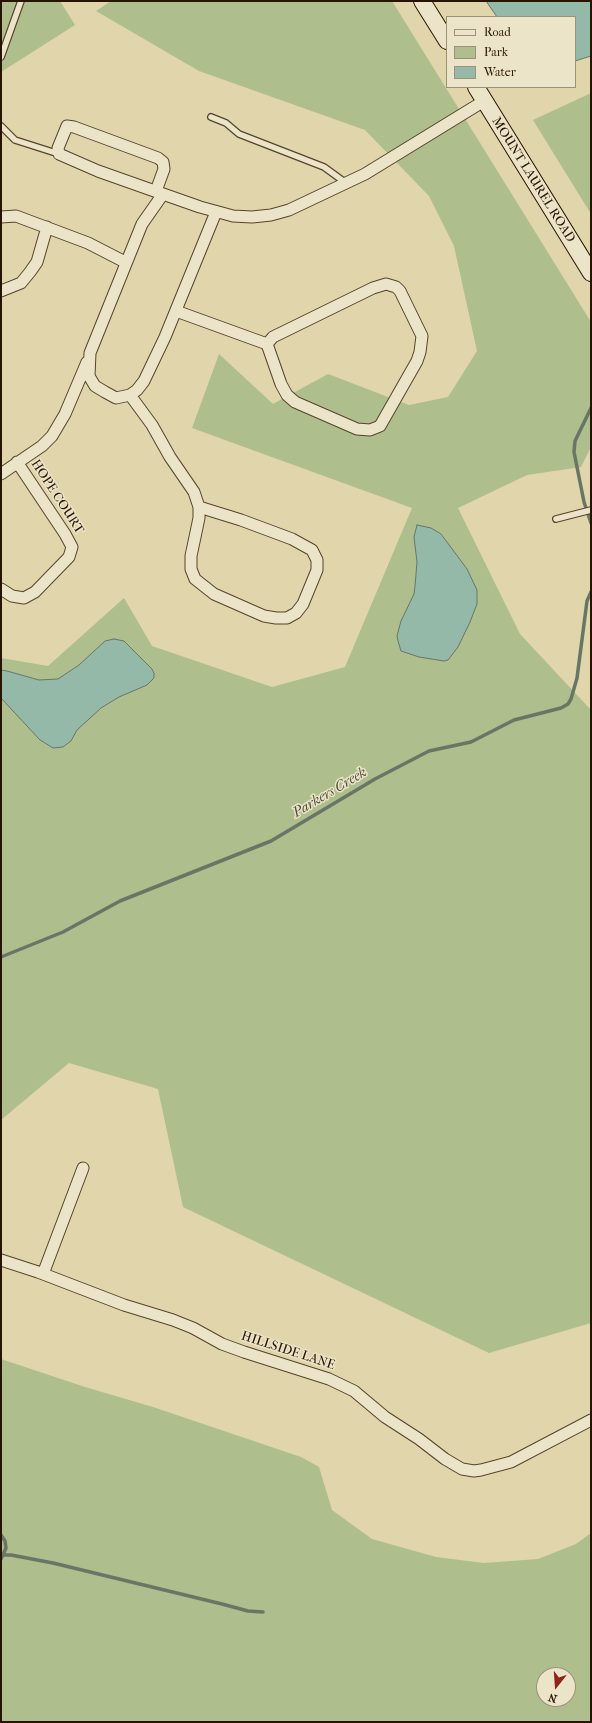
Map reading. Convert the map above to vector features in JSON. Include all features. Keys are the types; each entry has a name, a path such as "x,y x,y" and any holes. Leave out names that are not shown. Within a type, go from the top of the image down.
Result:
{"main road":[{"path":"422,1 446,39"},
{"name":"MOUNT LAUREL ROAD","path":"477,88 591,273"}],"street":[{"path":"59,154 98,171 216,212 252,217 271,215 289,210 346,184 484,101"},
{"name":"HOPE COURT","path":"1,474 42,446 59,426 89,358 125,262 142,224 160,192 164,169 163,162 158,158 74,127 67,126 58,148 59,154"},
{"path":"89,358 89,376 95,386 116,398 130,395 137,390 144,381 158,354 216,212"},
{"path":"1,216 16,216 47,227 88,243 125,262"},
{"path":"1,291 21,282 30,272 37,262 47,227"},
{"path":"386,284 396,287 400,291 422,336 417,361 380,426 370,430 357,428 295,402 287,394 281,384 267,344 273,337 373,288 386,284"},
{"path":"176,311 267,344"},
{"path":"130,395 152,426 170,457 190,486 199,507 199,518 191,556 190,569 195,579 214,594 264,616 287,618 296,613 309,593 317,570 317,560 312,550 280,535 241,520 199,507"},
{"name":"HOPE COURT","path":"1,589 12,596 24,598 35,592 69,557 72,547 66,534 17,462"},
{"path":"43,1274 83,1168"},
{"name":"HILLSIDE LANE","path":"1,1260 43,1274 99,1296 173,1320 193,1328 222,1344 315,1374 342,1385 354,1391 385,1417 419,1438 445,1459 462,1469 474,1471 481,1470 510,1462 591,1420"}],"lane":[{"path":"1,57 21,1"},
{"path":"211,117 226,123 239,134 324,167 346,184"},
{"path":"1,126 15,140 59,154"},
{"path":"556,518 591,510"}],"green space":[{"path":"1,1 60,1 75,25 1,72"},
{"path":"111,1 392,1 591,322 591,447 581,467 527,475 458,508 520,634 591,710 591,1323 489,1353 183,1207 158,1089 69,1063 1,1120 1,658 48,666 124,598 152,646 272,687 345,667 412,508 192,428 219,354 273,404 328,374 409,405 448,397 477,351 454,246 429,196 365,130 199,71 96,11"},
{"path":"591,93 591,214 533,120"},
{"path":"1,1359 85,1387 153,1407 301,1457 319,1467 332,1510 372,1539 436,1557 484,1563 538,1559 576,1544 591,1533 591,1722 1,1722"}],"water":[{"path":"486,1 591,1 591,56 576,61 576,16 496,16"},
{"path":"417,525 431,528 441,534 467,569 477,590 477,604 470,622 458,647 448,660 444,661 419,657 401,651 397,636 401,621 414,594 417,562 414,537"},
{"path":"114,639 124,641 152,669 154,678 147,685 119,697 101,708 77,730 71,741 63,747 53,748 40,740 1,698 1,670 39,680 58,679 79,665 105,641"}],"waterway":[{"name":"Parkers Creek","path":"591,408 575,441 574,452 584,502 591,523"},
{"name":"Parkers Creek","path":"1,957 63,932 120,901 271,841 375,779 429,751 471,742 514,720 561,708 568,704 577,678 587,601 591,592"},
{"path":"1,1535 5,1541 6,1548 1,1559"},
{"path":"3,1555 11,1555 53,1563 248,1611 263,1612"}]}
